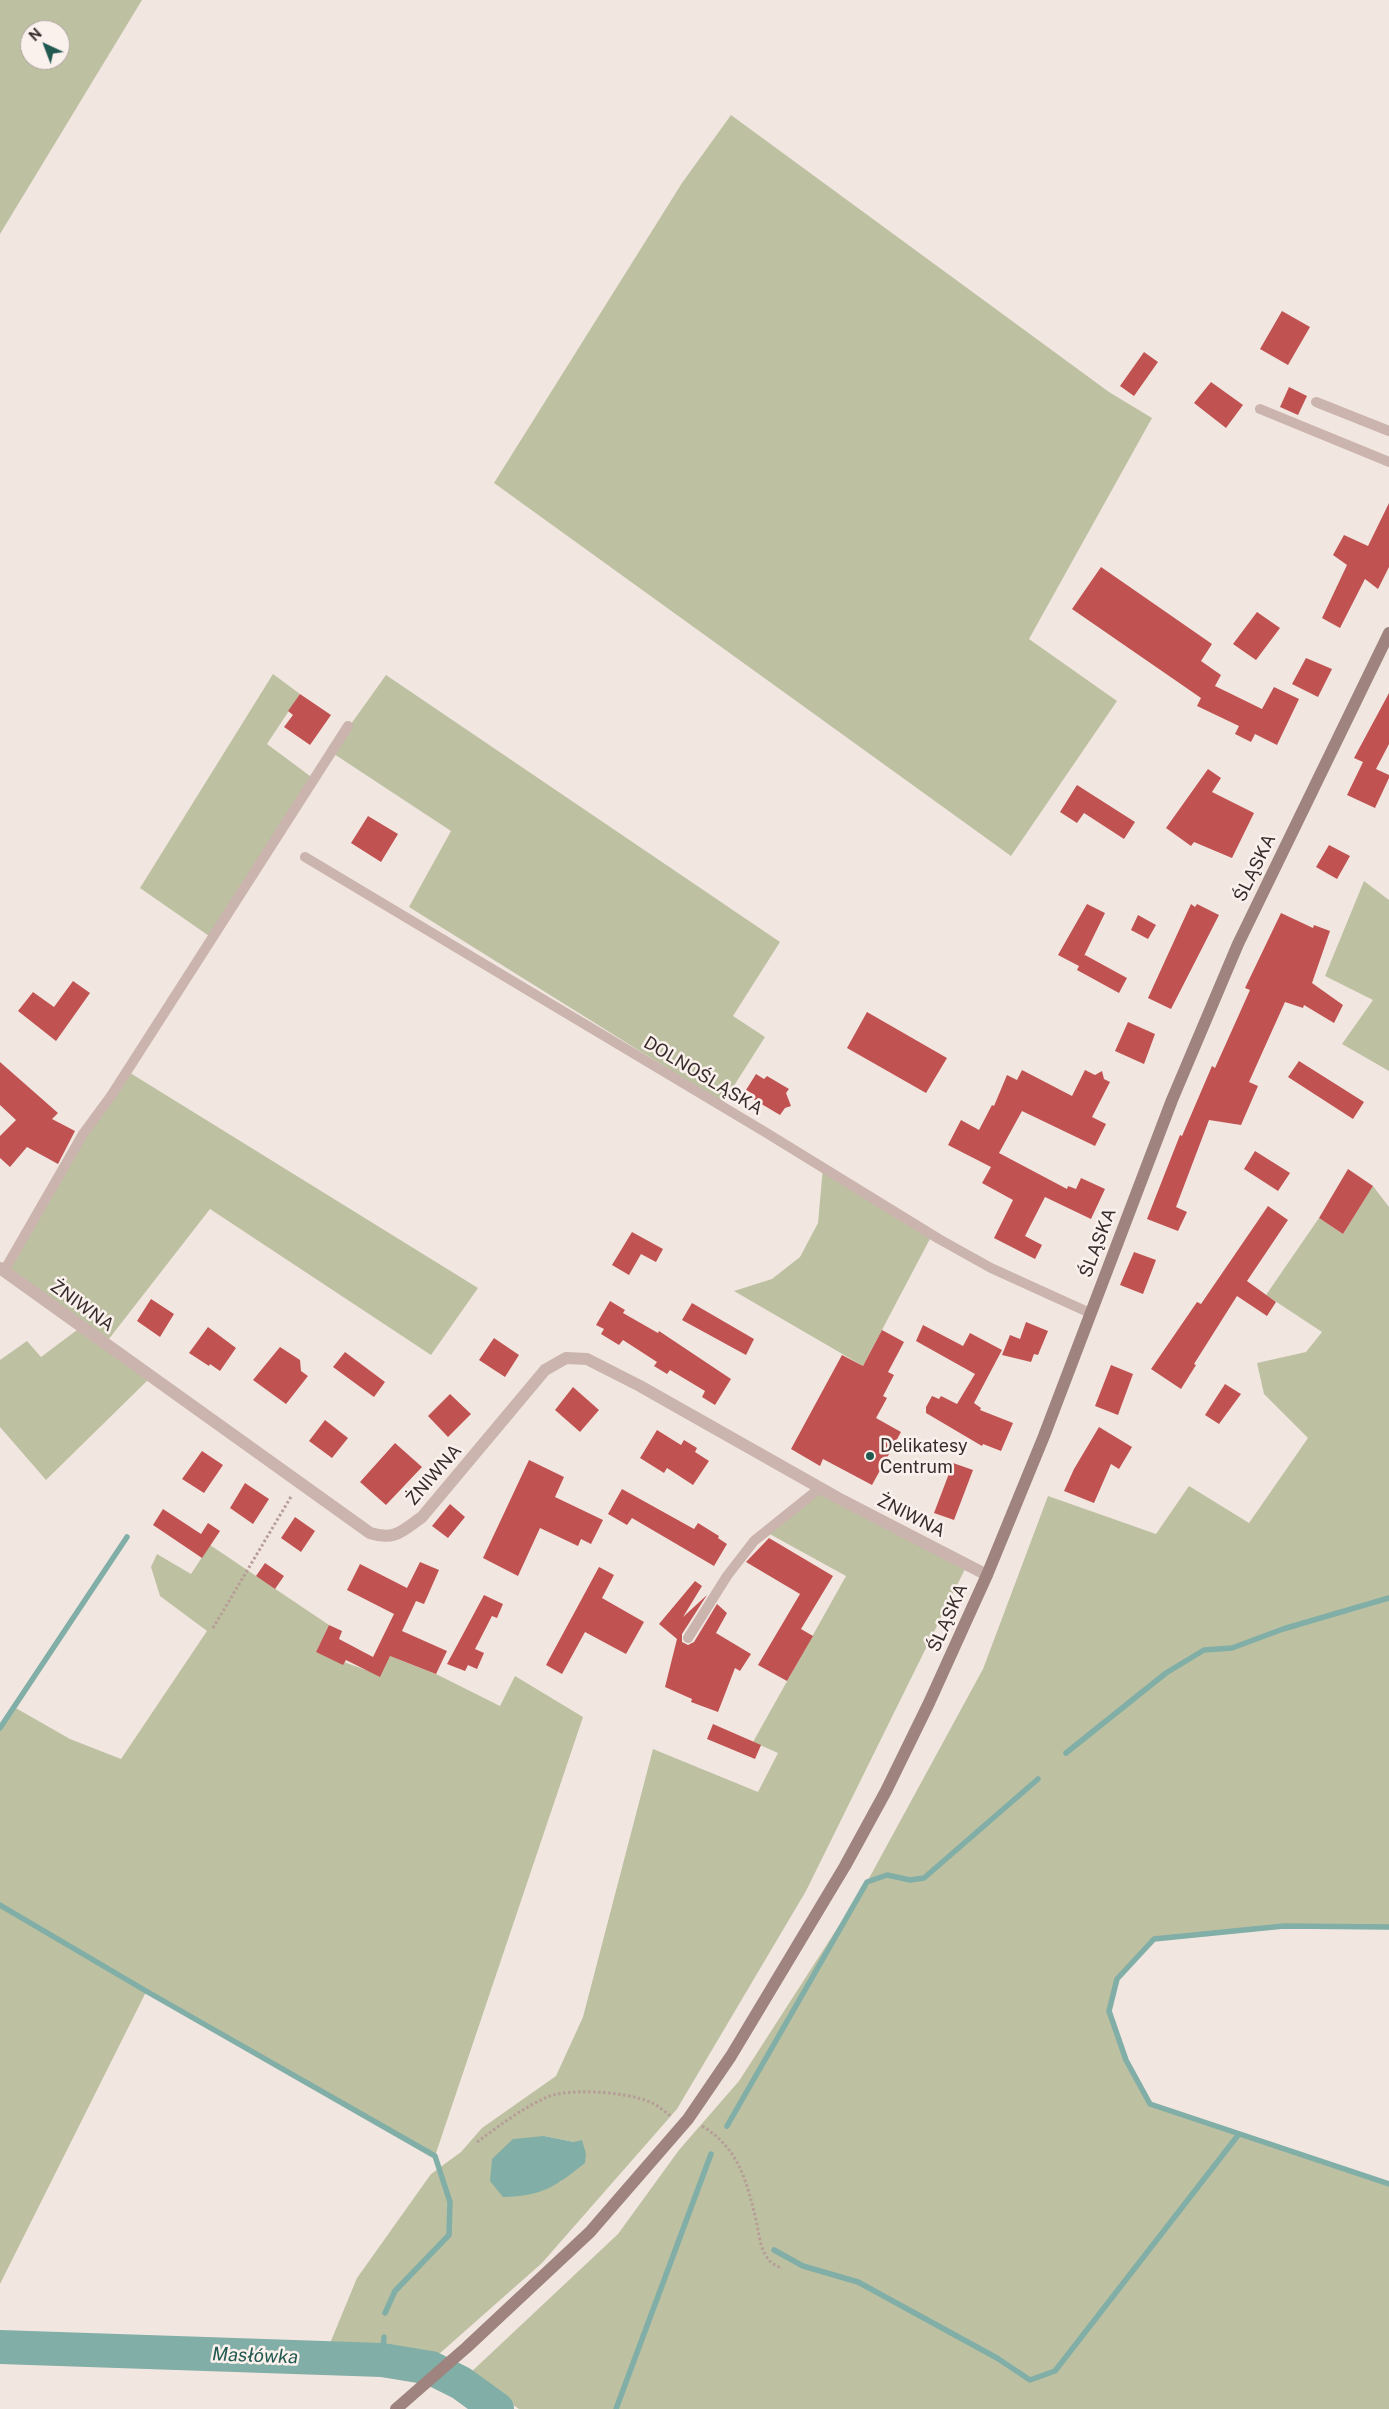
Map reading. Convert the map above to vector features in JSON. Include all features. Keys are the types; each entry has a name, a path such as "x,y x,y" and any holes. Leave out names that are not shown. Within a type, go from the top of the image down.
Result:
{"street":[{"name":"ŚLĄSKA","path":"399,2406 467,2347 590,2232 685,2122 731,2056 845,1866 886,1791 926,1710 987,1575 1044,1436 1172,1100 1238,944 1389,633"},
{"name":"ŻNIWNA","path":"2,1270 298,1483 370,1533 385,1538 400,1532 422,1517 545,1370 566,1358 587,1359 640,1386 820,1488 987,1575"}],"lane":[{"path":"1316,402 1389,431"},
{"path":"1260,409 1389,462"},
{"path":"2,1270 84,1134 122,1079 348,726"},
{"name":"DOLNOŚLĄSKA","path":"305,857 757,1127 939,1239 991,1268 1090,1313"},
{"path":"688,1638 727,1576 754,1542 820,1488"}],"path":[{"path":"213,1628 298,1483"},
{"path":"477,2142 509,2119 546,2097 587,2092 625,2095 651,2102 685,2122 715,2134 734,2155 747,2185 762,2245 770,2261 782,2269"}],"green space":[{"path":"0,0 142,0 0,234"},
{"path":"731,115 1109,392 1152,418 1029,639 1117,701 1011,856 494,483 682,183"},
{"path":"273,674 300,694 267,744 314,779 212,938 140,888"},
{"path":"386,675 780,942 733,1016 765,1037 723,1103 409,907 451,831 331,752"},
{"path":"1364,881 1389,900 1389,1071 1342,1044 1373,1000 1325,976"},
{"path":"127,1071 478,1288 431,1355 210,1209 105,1344 151,1377 46,1480 0,1427 0,1360 27,1341 41,1357 81,1327 4,1271"},
{"path":"823,1167 932,1235 863,1366 734,1291 772,1279 800,1257 818,1223"},
{"path":"1373,1186 1389,1207 1389,1927 1284,1926 1154,1939 1117,1979 1109,2011 1126,2060 1150,2104 1389,2184 1389,2409 519,2409 469,2374 618,2234 679,2150 739,2081 867,1882 983,1669 1048,1496 1156,1534 1189,1486 1249,1523 1308,1438 1264,1394 1257,1363 1306,1352 1322,1332 1266,1295 1319,1218 1343,1234"},
{"path":"820,1488 967,1565 806,1891 677,2109 542,2263 430,2362 328,2348 357,2278 431,2174 461,2152 482,2128 556,2076 583,2017 653,1749 758,1792 778,1753 753,1742 846,1576 766,1532","holes":["544,2136 574,2142 560,2183"]},
{"path":"210,1545 329,1625 316,1652 366,1670 390,1656 436,1674 500,1706 515,1676 583,1717 435,2156 146,1992 0,2284 0,1728 14,1707 70,1739 121,1759 207,1631 160,1596 151,1567 157,1554 191,1574"}],"water":[{"path":"544,2136 574,2142 582,2140 586,2154 585,2163 547,2189 528,2195 503,2197 490,2181 492,2159 513,2139"}],"building":[{"path":"1282,311 1310,327 1288,365 1260,349"},
{"path":"1144,352 1158,362 1134,396 1120,386"},
{"path":"1211,382 1243,405 1226,428 1194,403"},
{"path":"1289,387 1307,396 1298,415 1280,407"},
{"path":"1389,503 1389,567 1378,589 1365,579 1340,628 1322,618 1347,565 1333,555 1344,535 1368,546"},
{"path":"1101,567 1212,644 1201,661 1221,675 1215,686 1262,709 1274,687 1299,699 1277,745 1255,734 1251,742 1235,734 1239,726 1197,706 1201,698 1072,609"},
{"path":"1257,612 1280,628 1256,660 1233,644"},
{"path":"1306,658 1332,669 1318,697 1292,684"},
{"path":"1389,693 1389,744 1376,769 1389,775 1389,778 1375,808 1347,795 1363,762 1354,758"},
{"path":"300,694 331,715 310,745 284,727 293,715 288,711"},
{"path":"1208,769 1221,778 1212,792 1254,813 1232,858 1194,842 1191,846 1166,828"},
{"path":"1077,785 1135,822 1124,839 1084,813 1077,823 1060,812"},
{"path":"368,816 398,834 381,862 351,843"},
{"path":"1329,845 1350,856 1337,879 1316,867"},
{"path":"1087,904 1105,913 1084,956 1127,978 1119,993 1077,970 1079,966 1058,955"},
{"path":"1191,904 1195,907 1197,904 1219,915 1171,1009 1148,998"},
{"path":"1281,913 1313,928 1314,925 1330,931 1312,983 1343,1005 1334,1023 1304,1005 1303,1008 1285,1002 1249,1082 1258,1086 1241,1125 1209,1120 1176,1207 1187,1212 1178,1231 1147,1219 1180,1135 1182,1136 1212,1066 1215,1068 1250,990 1245,988"},
{"path":"1138,915 1156,925 1148,939 1131,930"},
{"path":"73,981 90,993 56,1041 18,1011 33,992 54,1007"},
{"path":"867,1012 947,1058 926,1093 847,1048"},
{"path":"1128,1022 1155,1034 1144,1064 1115,1051"},
{"path":"1299,1061 1364,1102 1353,1119 1288,1077"},
{"path":"0,1062 58,1113 52,1119 75,1131 58,1164 27,1147 10,1167 0,1158 0,1136 16,1120 0,1105"},
{"path":"1022,1070 1072,1096 1085,1070 1095,1075 1102,1071 1104,1079 1110,1082 1092,1117 1106,1124 1095,1146 1022,1111 999,1153 1067,1189 1068,1186 1076,1189 1081,1178 1105,1189 1091,1219 1045,1197 1025,1236 1042,1245 1035,1259 994,1238 1013,1200 982,1183 991,1167 948,1145 961,1120 979,1130 992,1105 994,1106 1007,1075 1017,1080"},
{"path":"756,1074 764,1079 767,1076 789,1089 786,1093 791,1106 785,1108 780,1115 753,1099 755,1095 746,1090"},
{"path":"1255,1151 1290,1173 1278,1191 1244,1169"},
{"path":"1348,1169 1373,1186 1343,1234 1319,1218"},
{"path":"1268,1206 1288,1220 1247,1281 1276,1302 1267,1316 1237,1296 1194,1364 1196,1365 1181,1389 1151,1369 1197,1302 1201,1304"},
{"path":"632,1232 663,1249 656,1262 641,1254 629,1275 612,1265"},
{"path":"1134,1252 1156,1260 1143,1294 1120,1285"},
{"path":"151,1299 174,1314 160,1337 137,1321"},
{"path":"610,1301 625,1310 623,1313 658,1333 659,1331 731,1379 715,1405 702,1397 705,1391 670,1370 667,1374 654,1366 657,1362 623,1340 619,1345 601,1334 604,1329 596,1325"},
{"path":"692,1303 754,1339 746,1355 682,1320"},
{"path":"1026,1322 1048,1331 1038,1355 1034,1354 1031,1362 1002,1355 1010,1335 1020,1339"},
{"path":"923,1325 963,1346 970,1333 1002,1350 974,1403 981,1408 980,1410 1013,1423 1001,1451 983,1444 982,1446 926,1413 926,1407 932,1396 939,1399 941,1396 957,1404 975,1374 916,1341"},
{"path":"208,1327 236,1348 220,1371 189,1353"},
{"path":"882,1330 904,1342 888,1372 894,1375 883,1396 887,1398 876,1418 901,1432 872,1485 823,1459 820,1466 791,1449 842,1355 863,1366"},
{"path":"494,1338 519,1355 505,1377 479,1360"},
{"path":"280,1347 300,1360 301,1371 308,1376 286,1404 253,1380"},
{"path":"345,1352 385,1382 374,1397 333,1367"},
{"path":"1111,1365 1133,1374 1118,1415 1095,1406"},
{"path":"1225,1384 1241,1394 1219,1424 1205,1415"},
{"path":"573,1387 599,1410 580,1432 555,1410"},
{"path":"450,1394 471,1414 448,1437 428,1416"},
{"path":"325,1420 348,1438 332,1458 309,1441"},
{"path":"1099,1427 1132,1447 1119,1469 1111,1464 1094,1503 1064,1491 1074,1469"},
{"path":"657,1430 681,1445 684,1440 697,1448 695,1452 709,1461 693,1485 667,1468 664,1473 640,1458"},
{"path":"395,1443 422,1467 386,1505 360,1482"},
{"path":"202,1451 223,1465 204,1493 182,1479"},
{"path":"529,1460 564,1477 555,1497 603,1520 591,1544 581,1539 578,1546 540,1528 518,1576 483,1558"},
{"path":"953,1463 973,1470 954,1520 934,1513"},
{"path":"245,1483 269,1499 253,1524 230,1508"},
{"path":"622,1489 694,1529 698,1523 719,1536 718,1538 727,1544 714,1566 632,1518 627,1525 608,1514"},
{"path":"450,1504 465,1517 448,1538 432,1526"},
{"path":"163,1509 201,1534 208,1523 220,1531 202,1558 153,1525"},
{"path":"295,1517 315,1531 301,1552 281,1538"},
{"path":"769,1538 833,1576 801,1629 813,1636 787,1681 758,1665 800,1594 746,1562"},
{"path":"420,1562 439,1570 424,1604 416,1601 402,1631 447,1651 436,1674 390,1656 380,1677 346,1660 343,1665 316,1652 329,1625 342,1631 339,1639 373,1657 394,1614 347,1590 360,1564 407,1588"},
{"path":"265,1563 284,1576 275,1589 256,1576"},
{"path":"599,1567 614,1575 602,1598 644,1622 626,1654 585,1632 562,1674 546,1665"},
{"path":"695,1581 702,1586 683,1617 707,1595 682,1634 682,1642 688,1645 694,1642 717,1604 727,1613 716,1633 751,1654 740,1671 735,1668 718,1712 691,1702 692,1699 665,1687 677,1639 659,1624"},
{"path":"484,1595 503,1604 497,1618 492,1616 475,1649 484,1653 477,1669 468,1665 465,1671 447,1664"},
{"path":"713,1724 761,1745 755,1759 707,1739"}],"waterway":[{"path":"0,1728 127,1537"},
{"path":"1066,1753 1166,1673 1204,1650 1232,1648 1283,1629 1389,1598"},
{"path":"727,2126 867,1882 887,1875 910,1880 924,1878 1038,1779"},
{"path":"0,1905 146,1991 435,2156 450,2202 449,2235 395,2291 385,2313"},
{"path":"1389,1927 1284,1926 1154,1939 1117,1979 1109,2011 1126,2060 1150,2104 1389,2184"},
{"path":"774,2250 803,2266 858,2282 997,2358 1030,2380 1055,2371 1239,2134"},
{"path":"616,2409 711,2154"},
{"path":"382,2360 384,2337"},
{"name":"Masłówka","path":"0,2347 382,2360 431,2368 461,2383 497,2409"}],"place":[{"name":"Delikatesy Centrum","path":"870,1456"}]}
